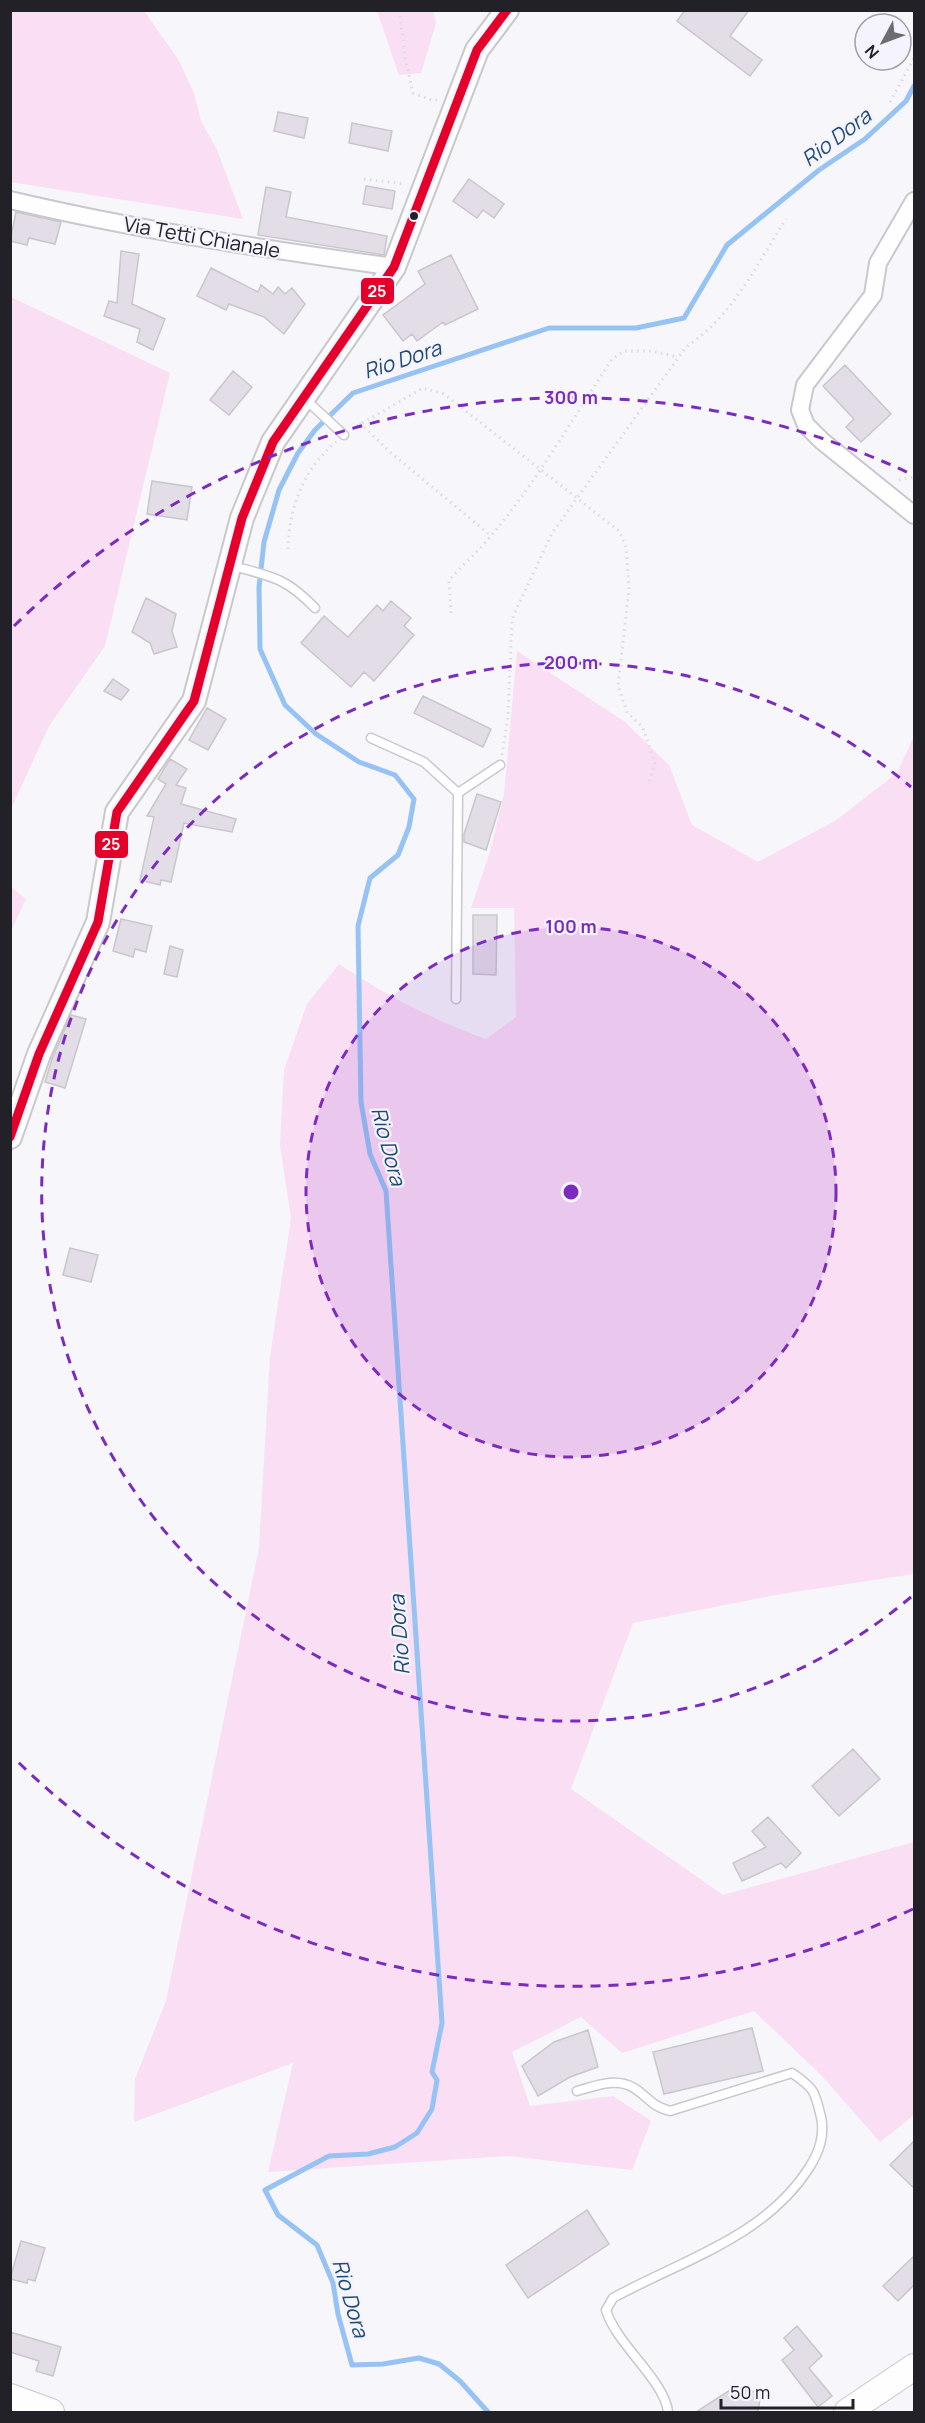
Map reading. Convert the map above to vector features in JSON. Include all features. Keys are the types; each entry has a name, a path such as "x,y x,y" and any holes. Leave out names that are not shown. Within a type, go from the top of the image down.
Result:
{"main road":[{"path":"848,2412 915,2367"},
{"path":"10,2397 51,2412"}],"street":[{"path":"10,1137 39,1054 98,922 117,812 194,701 242,518 273,442 394,267 477,50 507,10"},
{"name":"Via Tetti Chianale","path":"10,200 80,216 243,246 394,267"},
{"path":"915,201 878,263 873,295 805,385 800,410 806,425 822,441 915,515"}],"lane":[{"path":"304,398 344,435"},
{"path":"230,565 275,576 298,590 315,608"},
{"path":"371,738 424,762 458,793 456,999"},
{"path":"458,793 500,765"},
{"path":"577,2091 610,2082 631,2086 655,2107 670,2111 792,2073 812,2087 819,2107 823,2128 819,2152 800,2182 764,2217 737,2237 613,2298 606,2310 610,2325 652,2380 668,2406 668,2412"}],"path":[{"path":"399,10 413,93 432,100 460,98"},
{"path":"890,102 915,58"},
{"path":"364,179 425,187"},
{"path":"500,765 508,717 512,620 552,533 678,357 729,308 786,219"},
{"path":"451,613 449,580 491,535 540,469 612,359 624,351 651,351 678,357"},
{"path":"288,549 289,523 295,499 321,454 360,423 423,388 444,394 619,531 626,547 628,588 618,686 627,712 643,728 654,763 648,785"},
{"path":"360,423 391,453 491,535"}],"shaded area":[{"path":"10,11 144,11 178,59 194,93 201,121 217,150 243,219 11,182"},
{"path":"377,11 433,11 436,23 421,73 399,75"},
{"path":"11,297 170,373 105,646 49,726 11,809"},
{"path":"517,651 625,722 669,765 692,825 758,862 835,821 897,773 914,736 914,1574 781,1594 633,1623 571,1789 723,1895 914,1842 914,2115 880,2142 821,2075 754,2011 622,2053 581,2017 512,2052 530,2106 613,2096 651,2121 632,2170 508,2156 268,2172 293,2063 134,2122 135,2079 166,2001 259,1548 270,1357 291,1218 280,1145 284,1070 307,1004 339,964 410,1006 486,1039 516,1017 514,908 471,908 490,852 504,794"},
{"path":"11,887 26,899 11,931"}],"building":[{"path":"685,10 749,10 730,36 762,60 750,76 677,21"},
{"path":"278,112 308,118 304,138 274,131"},
{"path":"352,123 392,131 388,151 349,143"},
{"path":"469,179 504,204 494,218 483,210 477,218 453,201"},
{"path":"366,186 395,191 392,209 363,204"},
{"path":"266,187 291,192 286,217 387,236 384,255 258,235"},
{"path":"16,212 61,222 55,244 29,238 27,245 10,241"},
{"path":"121,251 139,254 132,304 165,319 153,350 137,342 140,329 104,316 109,301 117,303"},
{"path":"451,255 478,309 445,325 443,322 417,341 412,334 403,341 383,315 425,284 418,271"},
{"path":"211,268 258,292 261,285 273,294 278,287 285,294 292,288 305,304 284,334 264,317 229,304 226,310 197,296"},
{"path":"845,365 891,414 861,442 846,427 854,419 823,386"},
{"path":"233,371 252,387 229,415 210,400"},
{"path":"152,481 192,487 187,520 147,514"},
{"path":"146,598 176,614 172,631 177,647 154,654 150,643 132,632"},
{"path":"391,601 411,618 404,626 414,635 374,681 364,672 351,687 301,643 324,616 348,637 377,605 383,611"},
{"path":"113,679 129,690 121,700 104,691"},
{"path":"423,696 491,729 483,747 414,713"},
{"path":"207,708 226,719 208,750 189,740"},
{"path":"170,759 187,769 176,785 186,788 181,804 236,819 232,832 184,823 171,882 161,880 160,885 140,880 154,817 147,816 166,784 158,779"},
{"path":"477,794 501,802 486,850 464,842 464,834"},
{"path":"473,915 497,915 496,975 473,974"},
{"path":"121,919 152,926 146,952 135,949 133,957 113,951"},
{"path":"170,946 183,950 177,977 164,974"},
{"path":"71,1015 86,1019 65,1088 45,1082"},
{"path":"70,1248 98,1255 91,1282 63,1275"},
{"path":"853,1749 880,1779 839,1816 812,1786"},
{"path":"768,1817 801,1853 786,1868 781,1863 742,1881 733,1863 766,1847 752,1831"},
{"path":"752,2028 763,2071 664,2094 653,2052"},
{"path":"588,2030 598,2067 570,2077 538,2096 522,2066 554,2042"},
{"path":"915,2140 915,2189 890,2165"},
{"path":"587,2210 609,2244 528,2298 506,2265"},
{"path":"21,2241 45,2248 35,2281 28,2279 27,2283 10,2279"},
{"path":"915,2255 915,2284 898,2301 883,2286"},
{"path":"797,2326 822,2356 809,2368 832,2396 818,2407 782,2360 794,2350 784,2338"},
{"path":"10,2332 61,2347 53,2376 36,2371 39,2361 10,2352"},
{"path":"733,2388 761,2393 758,2412 696,2412"}],"waterway":[{"name":"Rio Dora","path":"488,2412 460,2381 439,2364 419,2358 383,2364 352,2365 338,2314 333,2283 317,2245 278,2215 265,2190 329,2156 368,2154 395,2147 417,2133 432,2109 437,2080 432,2072 442,2023 386,1191 370,1154 361,1102 358,926 370,878 398,855 409,827 414,799 395,775 359,762 316,734 285,705 260,649 259,587 264,542 279,490 298,453 315,430 353,393 549,328 636,328 684,318 727,245 819,170 865,139 906,101 914,86"}],"transit line":[{"name":"25","path":"10,1137 39,1054 98,922 117,812 194,701 242,518 273,442 394,267 477,50 507,10"}]}
